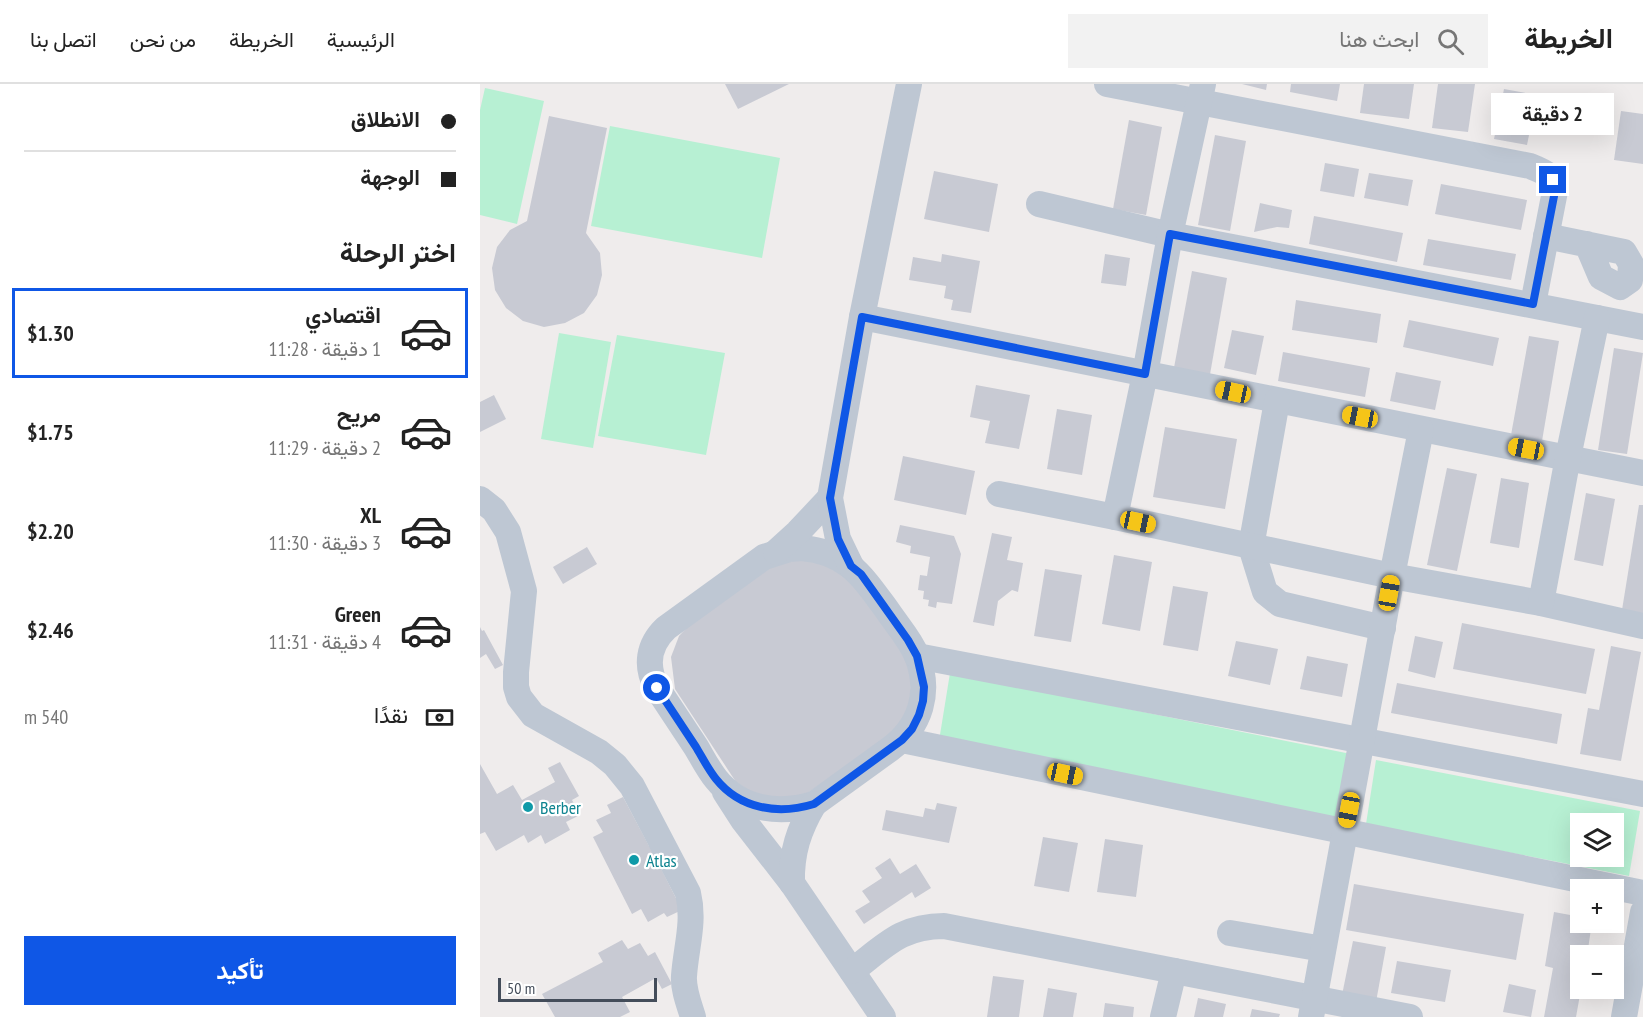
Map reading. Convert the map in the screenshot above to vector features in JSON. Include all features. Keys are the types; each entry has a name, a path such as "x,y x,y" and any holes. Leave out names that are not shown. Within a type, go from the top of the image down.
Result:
{"street":[{"path":"851,566 838,539 830,498 862,317 909,84"},
{"path":"1107,84 1201,93 1530,166 1543,171 1553,180 1555,191 1533,304"},
{"path":"1116,517 1170,234 1201,93"},
{"path":"1039,204 1170,234 1643,327"},
{"path":"1546,236 1587,244"},
{"path":"862,317 1643,473"},
{"path":"1541,603 1597,318"},
{"path":"1277,401 1251,547 1265,591 1280,604 1383,628"},
{"path":"1312,1008 1421,429"},
{"path":"999,494 1392,576 1541,603 1643,626"},
{"path":"776,552 830,498"},
{"path":"480,499 494,510 508,532 524,591 516,672 519,698 533,715 599,752 615,765 632,786 688,893 692,908 692,921 684,978 693,1017"},
{"path":"792,883 793,856 797,838 814,804 902,740 912,729 919,715 924,687 917,656 861,574 840,558 815,549 789,549 764,557 666,628 654,642 649,660 652,679 716,779 743,820 792,883 883,1017"},
{"path":"917,656 1643,794"},
{"path":"902,740 1643,893"},
{"path":"716,779 731,793 759,807 788,810 814,804"},
{"path":"1624,1017 1643,912"},
{"path":"852,971 899,935 925,926 944,926 1174,970 1312,1008 1410,1017"},
{"path":"1230,933 1323,949"},
{"path":"1163,1017 1174,970"}],"green space":[{"path":"485,88 544,101 517,224 480,215 480,110"},
{"path":"610,126 780,158 762,258 591,226"},
{"path":"559,333 611,342 593,448 541,439"},
{"path":"617,335 725,353 706,455 598,436"},
{"path":"950,673 1351,754 1339,820 939,741"},
{"path":"1376,760 1640,811 1629,876 1583,867 1624,867 1624,813 1570,813 1570,864 1366,824"}],"building":[{"path":"725,84 789,84 738,109"},
{"path":"1242,84 1267,84 1266,90"},
{"path":"1291,84 1340,84 1337,101 1290,92"},
{"path":"1364,84 1414,84 1409,119 1360,113"},
{"path":"1438,84 1475,84 1468,132 1432,128"},
{"path":"1504,89 1537,95 1527,145 1494,139"},
{"path":"1621,111 1643,114 1643,164 1614,160"},
{"path":"549,116 607,128 586,233 600,253 602,275 597,295 584,313 565,323 544,327 523,321 506,308 495,290 492,268 497,247 510,230 527,221"},
{"path":"1129,120 1162,127 1146,215 1113,209"},
{"path":"1215,135 1246,141 1230,231 1198,225"},
{"path":"1325,163 1359,169 1354,197 1320,191"},
{"path":"934,171 998,184 989,232 924,219"},
{"path":"1369,173 1413,180 1408,206 1364,198"},
{"path":"1441,184 1527,200 1521,230 1435,214"},
{"path":"1260,203 1292,210 1289,228 1277,227 1254,232"},
{"path":"1314,216 1403,233 1397,262 1309,244"},
{"path":"1428,239 1516,254 1511,280 1423,265"},
{"path":"942,254 980,261 971,313 951,310 953,300 944,298 946,286 909,280 913,257 941,262"},
{"path":"1105,254 1130,258 1126,286 1101,283"},
{"path":"1192,271 1227,278 1209,380 1173,373"},
{"path":"1296,300 1381,314 1377,343 1292,330"},
{"path":"1409,320 1499,338 1493,366 1403,347"},
{"path":"1232,330 1264,336 1256,375 1224,368"},
{"path":"1529,336 1559,341 1542,441 1511,435"},
{"path":"1614,348 1643,353 1627,454 1598,450"},
{"path":"1283,352 1370,368 1365,397 1278,381"},
{"path":"1396,372 1441,381 1435,410 1390,401"},
{"path":"976,385 1030,395 1019,449 985,443 990,421 970,417"},
{"path":"494,395 506,419 480,432 480,402"},
{"path":"1057,409 1092,415 1082,475 1047,469"},
{"path":"1165,427 1237,439 1225,509 1153,497"},
{"path":"903,456 975,471 966,515 894,500"},
{"path":"1447,468 1477,474 1457,571 1427,565"},
{"path":"1501,478 1529,483 1519,548 1490,543"},
{"path":"1586,493 1615,499 1603,566 1574,560"},
{"path":"1639,505 1643,505 1643,614 1622,610"},
{"path":"900,525 954,536 961,554 952,604 937,602 936,608 928,606 929,600 923,599 924,591 918,590 920,575 927,576 930,557 910,553 911,546 896,542"},
{"path":"992,533 1012,537 1007,560 1023,563 1018,592 1012,590 998,601 994,626 973,622"},
{"path":"587,547 597,564 563,584 553,567"},
{"path":"1114,555 1152,562 1140,631 1102,624"},
{"path":"814,557 848,573 905,656 911,679 910,707 901,729 793,803 758,797 736,782 675,689 671,657 679,636 696,618 770,565"},
{"path":"1045,569 1082,575 1071,642 1034,636"},
{"path":"1173,586 1208,592 1198,651 1163,645"},
{"path":"1462,623 1595,649 1586,694 1453,669"},
{"path":"480,627 482,631 484,630 503,665 495,669 486,654 480,658"},
{"path":"1415,636 1443,642 1435,678 1408,671"},
{"path":"1236,641 1278,649 1270,685 1228,676"},
{"path":"1611,646 1641,652 1621,761 1580,754 1588,708 1599,710"},
{"path":"1307,656 1348,664 1342,697 1300,689"},
{"path":"1397,683 1562,714 1557,744 1391,713"},
{"name":"Berber","path":"560,762 579,796 572,800 580,815 566,822 570,830 545,844 541,835 528,843 524,835 496,851 485,832 480,834 480,764 497,794 513,785 522,800 555,782 548,768"},
{"name":"Atlas","path":"623,797 649,846 658,841 658,863 682,910 667,917 664,913 648,922 641,909 632,914 593,837 603,832 596,820 611,813 607,805"},
{"path":"937,803 957,807 949,843 882,830 886,810 923,817 925,808 935,810"},
{"path":"1043,837 1078,843 1069,892 1034,886"},
{"path":"1105,839 1143,845 1136,897 1097,892"},
{"path":"890,858 900,874 916,864 931,888 915,898 912,892 864,924 855,911 870,902 862,891 882,878 875,868"},
{"path":"1354,884 1524,914 1516,960 1346,930"},
{"path":"1554,912 1570,915 1570,933 1590,933 1589,945 1570,945 1570,999 1579,999 1576,1017 1544,1017 1553,968 1545,966"},
{"path":"622,940 628,949 640,943 648,956 655,952 672,984 662,989 656,978 622,997 630,1012 620,1017 555,1017 542,994 603,962 598,953"},
{"path":"1353,941 1386,947 1376,1002 1342,995"},
{"path":"1397,961 1451,970 1445,1002 1391,993"},
{"path":"993,976 1024,980 1019,1017 987,1017"},
{"path":"1509,984 1536,990 1531,1017 1503,1012"},
{"path":"1048,988 1077,993 1073,1017 1043,1017"},
{"path":"1198,998 1226,1004 1223,1017 1194,1017"},
{"path":"1105,1003 1134,1007 1133,1017 1103,1017"},
{"path":"1252,1009 1280,1014 1279,1017 1250,1017"}],"place":[{"name":"Berber","path":"528,807"},
{"name":"Atlas","path":"634,860"}],"route":[{"path":"657,688 716,779 744,801 774,810 788,810 814,804 902,740 912,729 919,715 924,687 917,656 861,574 851,566 838,539 830,498 862,317 1145,374 1170,234 1533,304 1555,191 1553,180"}]}
